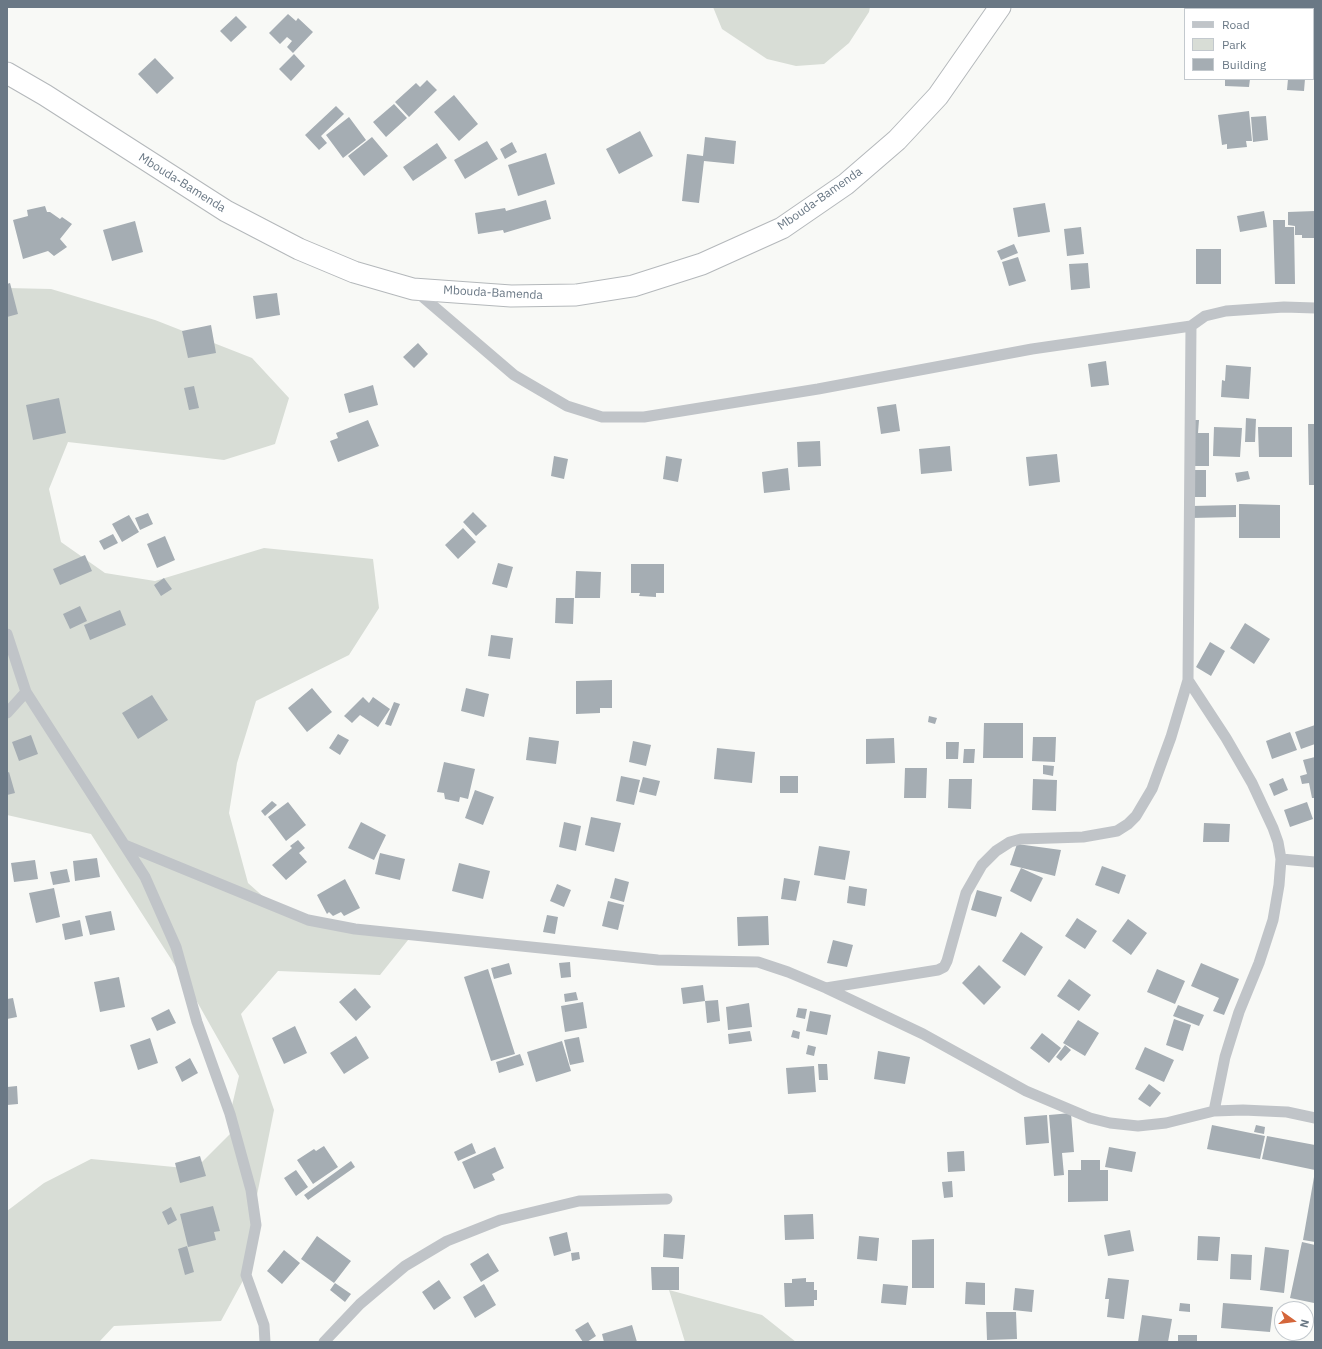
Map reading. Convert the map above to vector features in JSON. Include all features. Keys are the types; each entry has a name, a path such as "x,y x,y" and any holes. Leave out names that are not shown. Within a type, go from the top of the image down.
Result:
{"highway":[{"name":"Mbouda-Bamenda","path":"7,73 233,214 299,249 354,272 413,289 510,296 576,295 633,286 702,264 782,228 846,184 898,140 938,96 1000,7"}],"street":[{"path":"413,289 514,375 567,406 602,416 644,417 818,389 1032,349 1191,326 1205,316 1226,311 1284,307 1315,308"},
{"path":"826,988 938,970 944,967 966,893 982,865 996,851 1010,842 1021,839 1083,837 1117,831 1128,824 1136,816 1152,789 1171,737 1188,680 1191,326"},
{"path":"7,634 26,692 145,877 176,947 197,1022 230,1114 251,1190 256,1225 246,1275 264,1325 265,1342"},
{"path":"1188,680 1226,738 1252,783 1273,828 1278,842 1281,859 1279,885 1273,920 1259,963 1239,1012 1225,1057 1214,1111"},
{"path":"7,714 26,692"},
{"path":"125,845 308,920 355,929 658,960 758,962 788,972 826,988 923,1034 1026,1091 1090,1118 1110,1123 1138,1126 1166,1123 1214,1111 1243,1110 1287,1112 1315,1118"},
{"path":"1281,859 1315,862"},
{"path":"324,1342 360,1304 405,1266 447,1242 500,1220 579,1201 667,1199"}],"green space":[{"path":"713,7 870,7 869,12 849,43 824,64 796,66 767,59 722,29"},
{"path":"7,288 51,289 155,320 252,358 289,398 275,444 224,460 68,442 49,489 61,542 105,573 155,581 264,548 373,559 379,608 349,655 256,701 237,763 229,813 248,883 276,908 308,920 412,935 380,975 278,971 241,1014 274,1110 254,1210 246,1275 221,1321 114,1326 99,1342 7,1342 7,1211 44,1183 91,1159 195,1169 233,1131 230,1114 239,1076 187,984 91,834 7,815"},
{"path":"669,1290 762,1315 796,1342 685,1342"}],"building":[{"path":"288,14 296,21 298,18 313,32 293,53 287,47 292,41 287,37 280,44 269,33"},
{"path":"236,16 247,27 231,42 220,31"},
{"path":"294,54 305,66 291,81 279,69"},
{"path":"155,58 174,78 157,94 138,74"},
{"path":"427,80 437,90 409,117 395,102 416,83 420,87"},
{"path":"1225,80 1250,80 1249,87 1225,86"},
{"path":"1288,80 1305,80 1304,91 1287,90"},
{"path":"454,95 478,124 459,141 434,112"},
{"path":"394,104 407,118 386,137 373,122"},
{"path":"336,106 344,114 321,136 327,143 319,150 305,135"},
{"path":"1249,111 1252,141 1246,141 1247,147 1227,149 1227,144 1222,145 1218,115"},
{"path":"1266,116 1268,140 1253,142 1251,117"},
{"path":"349,117 366,140 343,158 326,135"},
{"path":"640,131 653,156 619,174 606,149"},
{"path":"372,137 388,156 364,176 348,156"},
{"path":"705,137 736,141 734,164 704,161 699,203 682,201 687,154 703,156"},
{"path":"487,141 498,159 465,179 454,160"},
{"path":"512,142 517,152 505,159 500,149"},
{"path":"437,143 447,158 413,181 403,167"},
{"path":"546,153 555,184 518,196 508,165"},
{"path":"546,200 551,219 504,233 503,230 478,234 475,213 505,208 506,211"},
{"path":"1045,203 1050,232 1018,237 1013,208"},
{"path":"45,206 47,212 50,212 60,219 62,217 72,224 60,239 67,247 54,256 48,251 23,259 13,220 28,216 27,210"},
{"path":"1264,211 1267,227 1240,232 1237,216"},
{"path":"1315,211 1315,238 1302,238 1302,235 1295,235 1295,226 1288,225 1288,212"},
{"path":"1273,220 1285,220 1285,227 1294,227 1295,284 1275,284"},
{"path":"135,221 143,252 112,261 103,230"},
{"path":"1081,227 1084,254 1067,256 1064,229"},
{"path":"1014,244 1018,253 1001,260 997,251"},
{"path":"1196,249 1221,249 1221,284 1196,284"},
{"path":"1018,257 1026,281 1009,286 1002,262"},
{"path":"1088,263 1090,288 1071,290 1069,264"},
{"path":"10,283 18,314 7,317 7,284"},
{"path":"277,293 280,315 256,319 253,296"},
{"path":"211,325 216,353 188,358 182,331"},
{"path":"418,343 428,354 414,368 403,357"},
{"path":"1106,361 1109,385 1091,387 1088,364"},
{"path":"1226,365 1251,367 1249,399 1221,397 1222,380 1225,381"},
{"path":"373,385 378,405 349,413 344,394"},
{"path":"194,386 199,408 189,410 184,388"},
{"path":"59,398 66,433 33,440 26,405"},
{"path":"896,404 900,431 881,434 877,407"},
{"path":"1246,418 1256,419 1255,442 1245,442"},
{"path":"368,420 379,446 338,462 330,441 338,438 336,433"},
{"path":"1189,420 1199,420 1198,433 1209,433 1209,466 1188,466"},
{"path":"1308,424 1315,424 1315,485 1309,485"},
{"path":"1214,427 1242,428 1240,457 1213,456"},
{"path":"1258,427 1292,427 1292,457 1259,457"},
{"path":"820,441 821,466 798,467 797,442"},
{"path":"950,446 952,471 921,474 919,449"},
{"path":"1057,454 1060,482 1029,486 1026,457"},
{"path":"554,456 568,459 564,479 551,476"},
{"path":"666,456 682,459 678,482 663,479"},
{"path":"788,468 790,490 764,493 762,472"},
{"path":"1190,470 1206,470 1206,497 1191,497"},
{"path":"1248,471 1250,479 1237,482 1235,473"},
{"path":"1239,504 1280,505 1280,538 1239,538"},
{"path":"1236,505 1236,517 1191,518 1191,506"},
{"path":"473,512 487,526 476,536 463,522"},
{"path":"148,513 153,524 140,530 135,518"},
{"path":"129,515 139,532 122,542 112,524"},
{"path":"463,528 476,542 458,559 445,545"},
{"path":"113,534 118,543 104,550 99,541"},
{"path":"165,536 175,560 157,568 147,544"},
{"path":"85,555 92,571 60,585 53,569"},
{"path":"498,563 513,567 507,588 492,584"},
{"path":"631,564 664,564 664,593 656,593 656,597 639,596 640,593 631,593"},
{"path":"576,571 601,572 600,598 575,598"},
{"path":"164,578 172,589 161,596 154,585"},
{"path":"556,598 574,598 573,624 555,623"},
{"path":"80,606 87,621 70,629 63,614"},
{"path":"120,610 126,625 90,640 84,625"},
{"path":"1245,623 1270,639 1254,664 1230,648"},
{"path":"491,635 513,638 510,659 488,656"},
{"path":"1210,642 1225,651 1211,676 1196,667"},
{"path":"612,680 612,708 600,708 600,713 576,714 576,681"},
{"path":"312,688 332,712 307,732 288,708"},
{"path":"466,688 489,694 484,717 461,711"},
{"path":"152,695 168,720 138,739 122,713"},
{"path":"363,697 369,703 373,697 390,709 378,727 360,715 352,723 344,716"},
{"path":"394,702 400,704 391,726 385,724"},
{"path":"929,716 937,718 935,724 928,722"},
{"path":"984,723 1023,723 1023,758 983,758"},
{"path":"1315,725 1315,744 1301,749 1295,732"},
{"path":"1290,732 1297,750 1272,759 1266,741"},
{"path":"338,734 349,740 340,755 329,748"},
{"path":"31,735 38,754 19,761 12,742"},
{"path":"529,737 559,741 556,764 526,760"},
{"path":"1033,737 1056,737 1055,762 1032,761"},
{"path":"894,738 895,763 866,764 866,739"},
{"path":"633,741 651,745 646,766 629,762"},
{"path":"946,742 959,742 958,759 946,759"},
{"path":"717,748 755,752 752,783 714,779"},
{"path":"964,749 975,749 974,763 963,763"},
{"path":"1315,757 1315,798 1312,798 1309,783 1302,784 1300,776 1307,774 1303,760"},
{"path":"444,762 475,769 468,799 460,797 459,802 445,799 444,793 437,792"},
{"path":"1043,765 1054,766 1053,776 1043,774"},
{"path":"905,768 927,768 926,798 904,798"},
{"path":"9,772 15,793 7,795 7,773"},
{"path":"621,776 640,780 634,805 616,801"},
{"path":"780,776 798,776 798,793 780,793"},
{"path":"643,777 660,781 656,796 639,792"},
{"path":"1283,778 1288,790 1274,796 1269,784"},
{"path":"949,779 972,779 971,809 948,808"},
{"path":"1033,779 1057,780 1056,811 1032,810"},
{"path":"475,790 494,797 483,825 465,818"},
{"path":"272,801 277,805 265,816 261,811"},
{"path":"288,802 306,825 286,841 268,817"},
{"path":"1307,802 1313,819 1290,827 1284,810"},
{"path":"591,817 621,823 614,852 585,845"},
{"path":"361,822 386,835 374,860 348,848"},
{"path":"564,822 581,826 576,851 559,847"},
{"path":"1204,823 1230,824 1229,842 1203,842"},
{"path":"298,840 305,848 299,853 307,862 286,880 272,865 292,848 290,846"},
{"path":"1017,844 1061,850 1055,876 1010,865"},
{"path":"819,846 850,851 845,880 814,875"},
{"path":"380,853 405,859 400,880 375,874"},
{"path":"97,858 100,877 75,881 73,861"},
{"path":"35,860 38,879 14,882 11,863"},
{"path":"459,863 490,871 483,899 452,891"},
{"path":"1102,866 1126,875 1119,894 1095,885"},
{"path":"1021,868 1043,878 1031,902 1010,891"},
{"path":"67,869 70,882 53,885 50,872"},
{"path":"615,878 629,882 624,902 610,898"},
{"path":"784,878 800,881 796,901 781,899"},
{"path":"345,879 360,908 344,916 341,912 333,916 329,912 327,914 317,895"},
{"path":"557,884 571,890 564,907 550,901"},
{"path":"849,886 867,889 865,906 847,903"},
{"path":"54,888 60,917 36,923 29,893"},
{"path":"977,890 1002,897 996,917 971,910"},
{"path":"608,901 624,905 618,930 602,926"},
{"path":"111,911 115,930 90,935 85,916"},
{"path":"547,915 558,917 555,934 543,932"},
{"path":"768,916 769,945 738,946 737,917"},
{"path":"1077,918 1097,931 1085,949 1065,936"},
{"path":"1128,919 1147,933 1131,955 1112,941"},
{"path":"80,920 83,936 65,940 62,924"},
{"path":"1021,932 1043,947 1025,976 1002,961"},
{"path":"833,940 853,945 847,967 827,963"},
{"path":"570,962 571,977 561,978 559,963"},
{"path":"509,963 512,974 494,979 491,968"},
{"path":"1201,963 1239,979 1224,1015 1213,1011 1219,998 1191,986"},
{"path":"979,965 1001,987 984,1005 962,983"},
{"path":"488,969 515,1054 491,1061 464,977"},
{"path":"1157,969 1185,981 1175,1004 1147,992"},
{"path":"119,977 125,1007 100,1012 94,982"},
{"path":"1069,979 1091,995 1079,1011 1057,996"},
{"path":"703,985 705,1001 683,1004 681,988"},
{"path":"355,988 371,1007 356,1021 339,1002"},
{"path":"576,992 578,1000 565,1002 564,994"},
{"path":"13,998 17,1017 7,1019 7,999"},
{"path":"718,1000 720,1021 707,1023 705,1001"},
{"path":"583,1002 587,1028 565,1032 561,1006"},
{"path":"749,1003 752,1027 728,1030 726,1007"},
{"path":"1178,1005 1204,1015 1199,1026 1173,1016"},
{"path":"798,1008 807,1009 805,1019 796,1017"},
{"path":"169,1009 176,1023 157,1031 151,1018"},
{"path":"810,1011 831,1015 827,1035 806,1031"},
{"path":"1174,1019 1191,1025 1183,1051 1166,1045"},
{"path":"1078,1020 1099,1033 1085,1056 1063,1043"},
{"path":"295,1026 307,1053 284,1064 272,1038"},
{"path":"793,1030 800,1032 799,1039 791,1037"},
{"path":"750,1031 752,1041 729,1044 728,1034"},
{"path":"1042,1033 1061,1048 1049,1063 1030,1048"},
{"path":"356,1036 369,1058 344,1074 330,1053"},
{"path":"579,1037 584,1062 570,1065 564,1040"},
{"path":"150,1038 158,1063 138,1070 130,1045"},
{"path":"562,1041 571,1071 536,1082 527,1052"},
{"path":"808,1045 816,1047 814,1056 806,1054"},
{"path":"1065,1045 1071,1050 1061,1061 1056,1057"},
{"path":"1145,1047 1174,1060 1164,1082 1135,1069"},
{"path":"878,1051 910,1057 905,1084 874,1079"},
{"path":"520,1054 524,1065 499,1073 496,1062"},
{"path":"190,1058 198,1073 182,1082 175,1067"},
{"path":"818,1064 827,1064 828,1080 819,1080"},
{"path":"814,1066 816,1092 788,1094 786,1068"},
{"path":"1149,1084 1161,1093 1150,1107 1138,1099"},
{"path":"17,1086 18,1104 7,1105 7,1087"},
{"path":"1071,1113 1074,1152 1062,1153 1064,1175 1054,1176 1049,1115"},
{"path":"1047,1115 1049,1143 1026,1145 1024,1117"},
{"path":"1212,1125 1265,1136 1260,1159 1207,1149"},
{"path":"1256,1125 1265,1127 1264,1134 1254,1132"},
{"path":"1267,1136 1315,1145 1315,1170 1262,1159"},
{"path":"472,1143 476,1153 458,1161 454,1152"},
{"path":"324,1146 338,1167 313,1184 297,1160 314,1149 316,1151"},
{"path":"495,1147 504,1168 492,1174 495,1180 474,1189 462,1162"},
{"path":"1109,1147 1136,1152 1132,1172 1105,1167"},
{"path":"964,1151 965,1171 948,1172 947,1152"},
{"path":"200,1156 206,1176 180,1183 175,1163"},
{"path":"1081,1160 1100,1160 1100,1170 1108,1170 1108,1201 1068,1202 1068,1170 1081,1170"},
{"path":"351,1161 355,1167 308,1200 304,1195"},
{"path":"296,1170 308,1187 296,1196 284,1178"},
{"path":"1315,1177 1315,1242 1303,1240"},
{"path":"952,1181 953,1197 944,1198 942,1182"},
{"path":"213,1206 220,1231 214,1232 216,1240 188,1247 180,1214"},
{"path":"171,1207 177,1220 168,1225 162,1212"},
{"path":"813,1214 814,1239 785,1240 784,1215"},
{"path":"1130,1230 1134,1251 1108,1256 1104,1235"},
{"path":"567,1232 571,1251 554,1256 549,1237"},
{"path":"664,1234 685,1235 683,1259 663,1257"},
{"path":"317,1236 351,1261 334,1283 301,1259"},
{"path":"859,1236 879,1238 877,1261 857,1259"},
{"path":"1198,1236 1220,1237 1218,1261 1197,1260"},
{"path":"934,1239 934,1288 912,1288 912,1240"},
{"path":"1302,1242 1315,1245 1314,1303 1314,1301 1290,1298"},
{"path":"187,1246 194,1272 185,1275 178,1249"},
{"path":"1265,1247 1289,1250 1284,1293 1260,1290"},
{"path":"284,1250 300,1263 282,1284 267,1271"},
{"path":"579,1252 580,1259 572,1261 571,1253"},
{"path":"488,1253 499,1271 481,1282 470,1264"},
{"path":"1231,1254 1252,1255 1251,1280 1230,1279"},
{"path":"651,1267 679,1267 679,1290 652,1290"},
{"path":"806,1278 806,1282 814,1282 814,1290 817,1290 817,1300 814,1300 814,1306 785,1307 784,1283 792,1283 792,1279"},
{"path":"1108,1278 1129,1280 1124,1319 1107,1317 1109,1299 1105,1299"},
{"path":"439,1280 451,1298 434,1310 422,1292"},
{"path":"966,1282 985,1283 985,1305 965,1304"},
{"path":"335,1283 351,1294 345,1302 330,1290"},
{"path":"484,1284 496,1305 475,1318 463,1297"},
{"path":"883,1284 908,1286 906,1305 881,1303"},
{"path":"1015,1288 1034,1290 1032,1312 1013,1310"},
{"path":"1180,1303 1190,1304 1190,1312 1179,1311"},
{"path":"1223,1303 1273,1307 1270,1332 1221,1328"},
{"path":"986,1312 1016,1312 1017,1339 987,1340"},
{"path":"1142,1315 1172,1319 1168,1342 1138,1342"},
{"path":"588,1322 596,1336 587,1342 583,1342 575,1330"},
{"path":"632,1325 637,1342 604,1342 602,1334"},
{"path":"1178,1335 1197,1335 1197,1342 1178,1342"}]}
